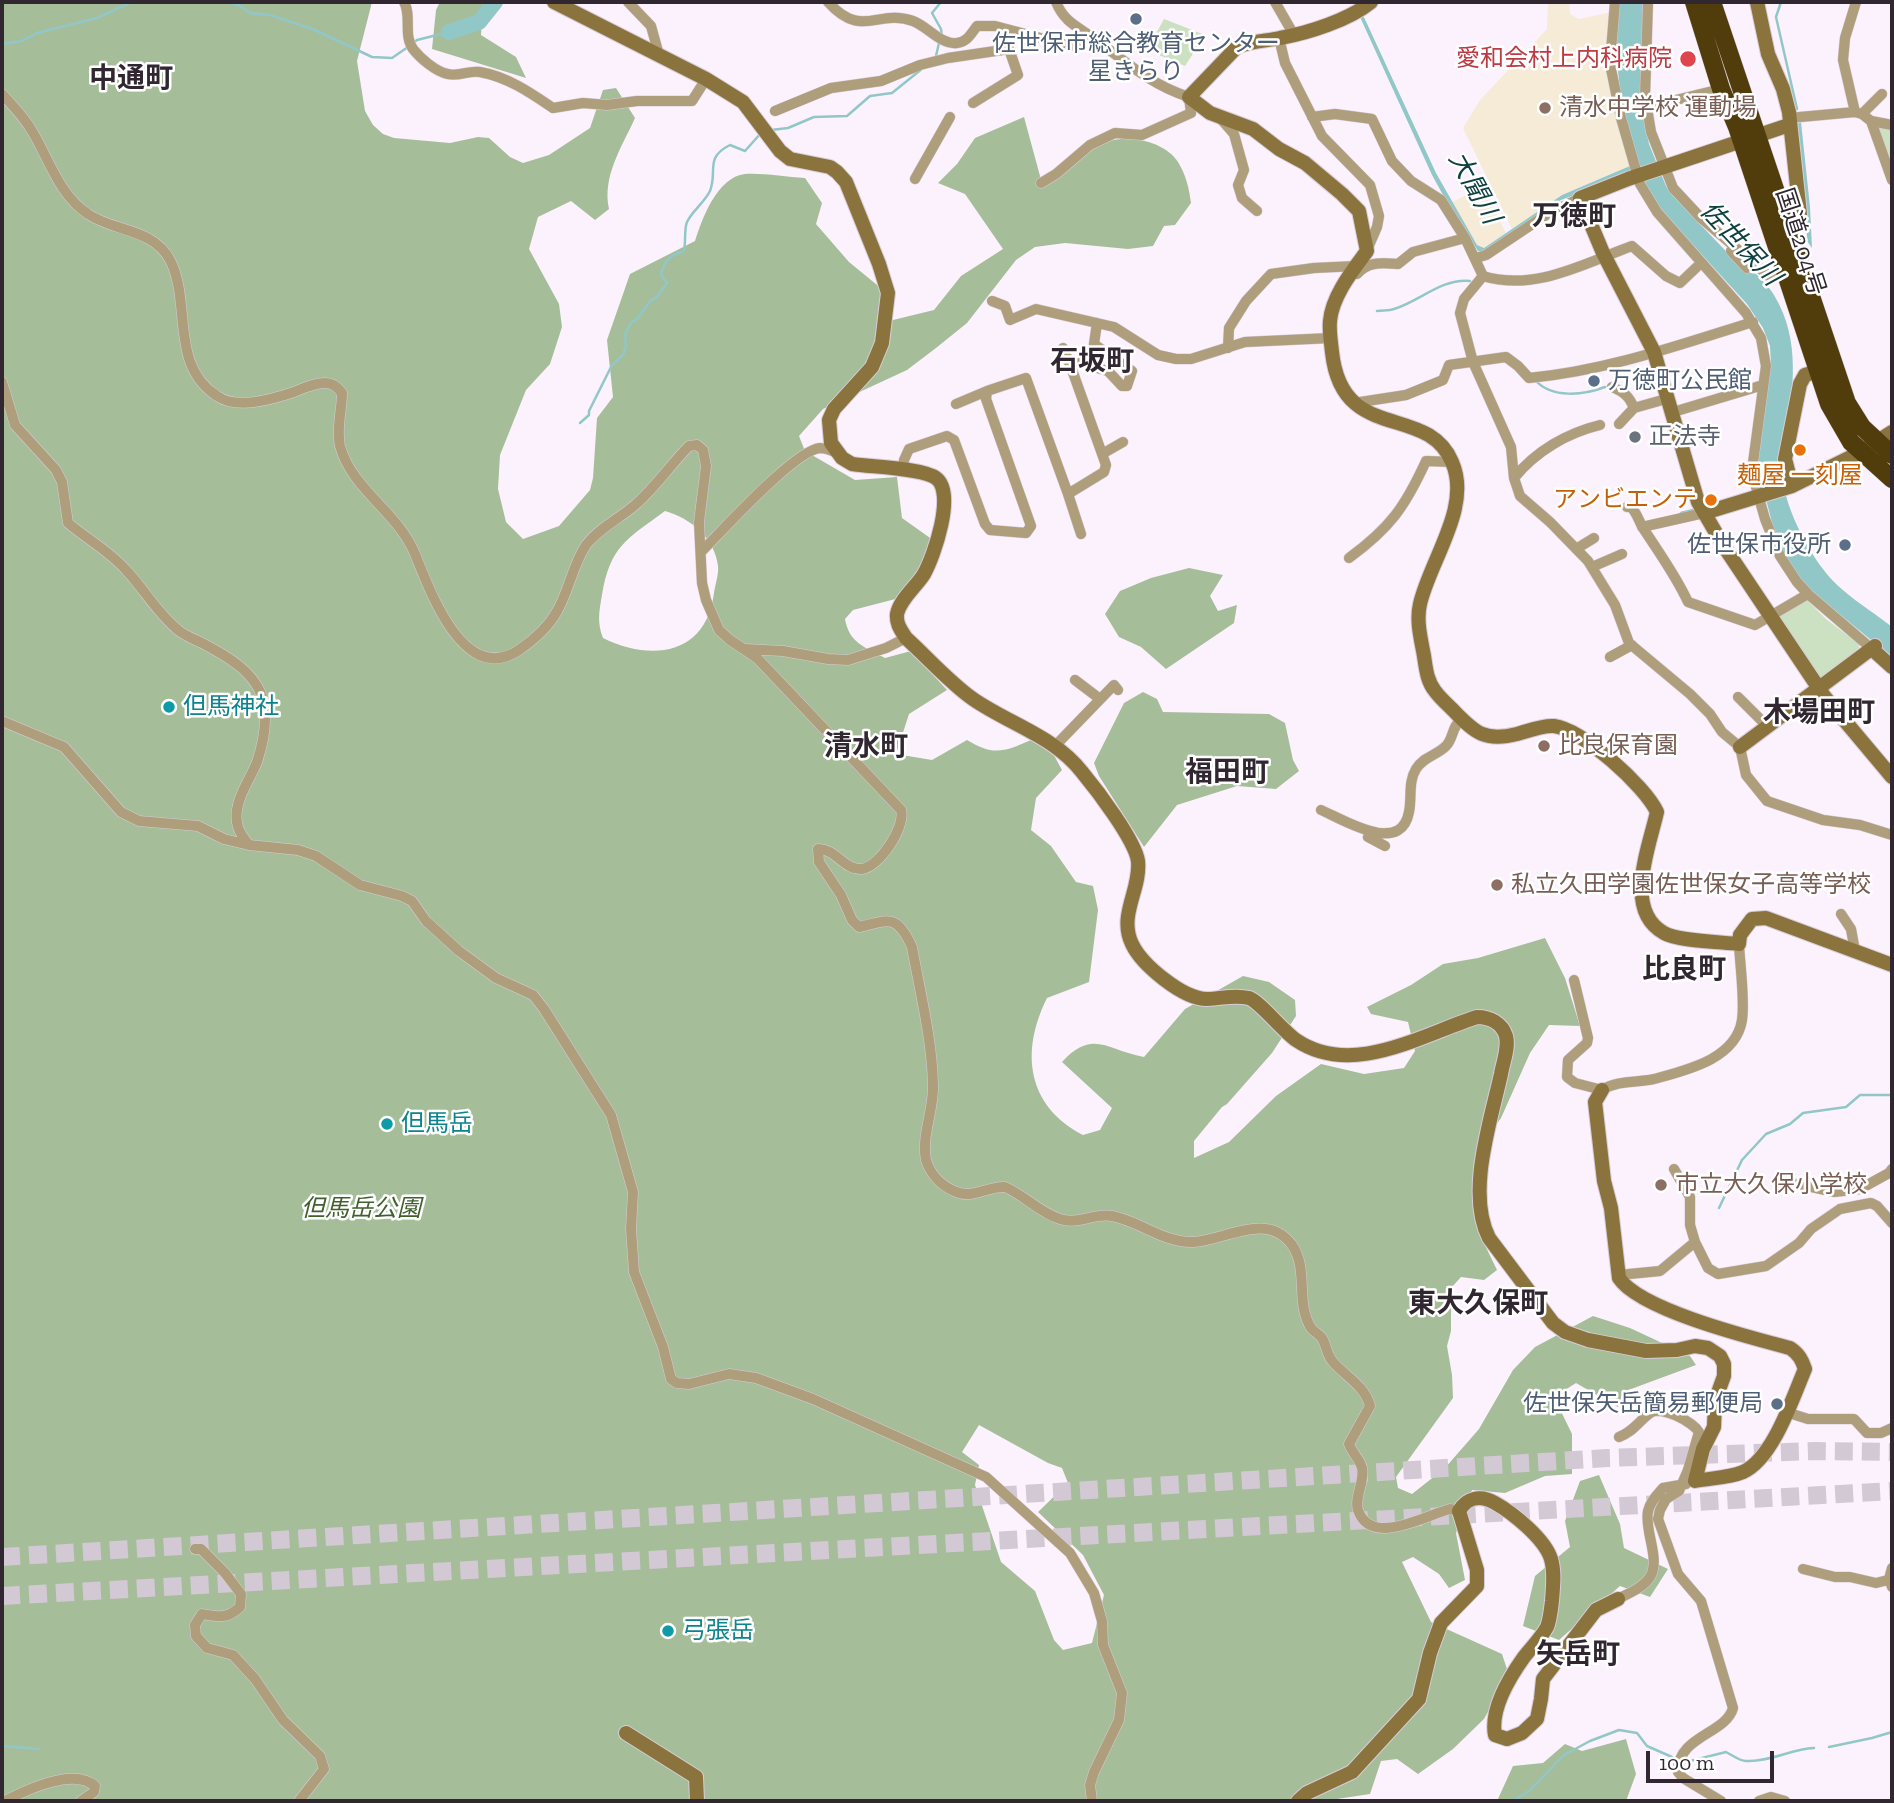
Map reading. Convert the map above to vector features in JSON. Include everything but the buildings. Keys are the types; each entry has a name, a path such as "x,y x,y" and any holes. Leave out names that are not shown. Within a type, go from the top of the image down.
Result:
{"highway":[{"name":"国道204号","path":"1694,2 1721,89 1750,139 1787,221 1847,403 1862,426 1886,436 1892,455"},
{"name":"国道204号","path":"1712,2 1785,275 1829,404 1851,442 1892,479"}],"street":[{"path":"404,2 408,10 411,47 432,66 449,75 480,72 523,88 553,108 583,103 607,105 637,101 692,101 706,79"},
{"path":"554,2 706,79 743,102 780,151 790,159 830,167 846,182 888,293 882,343 872,367 834,409 829,420 829,434 836,452"},
{"path":"628,2 651,26 659,55"},
{"path":"828,2 842,16 858,23 895,18 913,21 955,44 967,40 977,26 995,26 1071,46 1092,37"},
{"path":"1056,2 1070,24 1092,37 1150,81 1189,97 1210,113 1253,129 1279,149 1305,163 1359,211 1367,251"},
{"path":"1275,2 1287,37 1285,63 1322,136 1370,185 1379,216 1367,251 1337,298 1330,319 1334,368 1343,391 1354,403 1373,414 1427,433 1442,446 1452,462 1458,485 1457,503 1420,603 1419,619 1428,680 1435,692 1473,730 1488,737 1500,738 1552,726 1569,730 1583,738 1644,791 1657,813 1642,881 1641,903 1647,918 1664,933 1677,937 1739,944"},
{"path":"1189,97 1237,47 1246,43 1287,37 1358,13 1371,2"},
{"path":"1615,2 1610,64 1640,184 1657,212 1753,322 1761,338 1766,366 1753,463 1754,480 1763,496 1765,519 1780,556 1808,594 1874,647 1892,667"},
{"path":"1648,2 1645,96 1651,132 1673,188 1727,242 1770,277 1785,275"},
{"path":"1856,2 1845,38 1843,60 1862,116 1892,180"},
{"path":"1760,3 1768,54 1783,89 1789,121 1800,214 1787,221"},
{"path":"775,111 831,88 881,81 937,61 1009,50 1018,75 973,103"},
{"path":"1647,107 1721,89"},
{"path":"2,94 23,116 64,190 88,214 154,241 168,256 176,274 182,330 189,360 202,383 217,397 244,403 279,397 324,383 334,385 342,393 340,444 347,466 399,527 440,611 452,630 478,655 487,658 504,657 528,644 555,616 573,569 587,545 608,523 635,506 689,446 697,445 703,450 706,466 699,522 704,591 719,630 745,649 793,695 848,757 901,810 903,816 901,828 871,866 863,869 852,867 825,848 818,849 817,855 818,862 841,895 852,920 859,927 880,920 895,924 906,934 912,947 932,1056 934,1088 925,1156 929,1169 939,1181 957,1193 969,1196 996,1186 1005,1186 1062,1220 1078,1221 1110,1216 1126,1220 1166,1238 1191,1242 1205,1241 1247,1228 1269,1230 1282,1236 1292,1245 1298,1257 1303,1303 1311,1329 1323,1339 1325,1353 1367,1396 1370,1406 1349,1444 1352,1453 1362,1465 1363,1480 1357,1509 1364,1522 1374,1528 1391,1528 1450,1508 1459,1511"},
{"path":"1862,116 1882,94"},
{"path":"1041,183 1090,145 1115,133 1142,135 1191,113 1189,97"},
{"path":"1312,117 1335,114 1373,119 1392,161 1410,181 1441,200 1465,238 1483,276"},
{"path":"1218,116 1234,134 1238,146 1244,170 1238,185 1242,198 1257,211"},
{"path":"1476,258 1486,255 1546,215 1636,170 1664,167 1750,139 1789,121 1862,116 1892,125"},
{"path":"915,179 950,117"},
{"path":"1580,198 1605,257 1654,352 1691,481 1704,513 1819,689 1892,777"},
{"path":"1348,279 1352,281 1363,267 1377,263 1398,264 1413,252 1465,238"},
{"path":"1727,242 1726,245 1747,268"},
{"path":"1483,276 1504,280 1546,278 1632,246 1666,276 1680,283 1701,263"},
{"path":"1228,348 1229,328 1247,301 1271,274 1356,266"},
{"path":"1483,276 1464,299 1460,313 1473,362 1511,447 1514,478 1520,496 1550,522 1592,567 1615,606 1632,645 1690,694 1710,714 1722,732 1740,747 1746,775 1767,801 1824,820 1860,825 1892,835"},
{"path":"992,301 1005,306 1010,320 1036,309 1097,323 1114,327 1158,355 1176,359 1191,359 1245,342 1331,338"},
{"path":"1354,403 1406,395 1443,380 1449,365 1506,358 1529,378 1597,368 1753,322"},
{"path":"1071,368 1079,363 1108,371 1124,391 1132,377 1132,371 1094,344 1097,323"},
{"path":"1063,348 1106,465 1104,472 1068,494"},
{"path":"1789,487 1785,459 1800,384 1805,375 1818,371"},
{"path":"956,404 1026,377 1081,534"},
{"path":"2,382 15,425 56,470 62,482 68,523 127,570 155,607 180,632 230,658 251,678 259,690 264,705 264,737 256,764 239,801 237,826 249,845"},
{"path":"1619,424 1634,408 1668,406 1763,386"},
{"path":"1612,387 1623,391 1634,408"},
{"path":"903,470 909,449 947,436 954,440 985,524 990,530 1026,533 1031,526 986,399 987,391"},
{"path":"1514,478 1538,452 1549,445 1600,425"},
{"path":"1642,527 1704,513 1789,487 1861,452 1886,436"},
{"path":"1102,454 1123,442"},
{"path":"701,552 779,475 807,453 820,448 836,452 852,464 925,473 938,479 945,492 945,513 924,574 898,609 899,628 906,638 973,699 1055,746 1083,772 1128,838 1138,860 1137,879 1126,921 1132,944 1151,969 1183,992 1205,999 1233,995 1252,999 1297,1041 1322,1052 1348,1056 1369,1055 1477,1017 1495,1021 1500,1026 1507,1039 1507,1047 1485,1143 1481,1181 1483,1225 1539,1305 1553,1323 1565,1332 1588,1340 1646,1351 1677,1350 1695,1346 1707,1348 1720,1356 1724,1364 1724,1376 1716,1401 1714,1427 1688,1483 1666,1499 1658,1519 1678,1574 1701,1601 1733,1708 1731,1715 1694,1741 1680,1758 1678,1772 1690,1783 1721,1801"},
{"path":"1349,558 1394,520 1410,495 1426,461 1452,462"},
{"path":"1627,507 1636,512 1642,527 1672,569 1688,602 1755,625 1808,594"},
{"path":"1576,549 1594,538"},
{"path":"1592,567 1622,554"},
{"path":"745,649 848,660 886,648 906,638"},
{"path":"1610,657 1632,645"},
{"path":"1740,747 1874,647"},
{"path":"1075,680 1100,699"},
{"path":"1055,746 1114,685 1118,690"},
{"path":"1738,697 1768,727"},
{"path":"1321,810 1379,835 1388,834 1402,825 1408,816 1411,779 1415,769 1423,759 1444,749 1449,743 1453,728 1462,719"},
{"path":"2,721 64,747 121,812 139,821 198,827 224,839 249,845 298,850 316,856 360,885 412,901 426,921 459,950 496,978 533,995 613,1123 633,1192 631,1229 634,1272 663,1347 671,1379 677,1383 689,1384 729,1374 756,1378 837,1410 986,1477 1070,1553 1094,1592 1102,1621 1103,1645 1122,1693 1119,1720 1090,1785 1092,1801"},
{"path":"1370,831 1370,840 1385,846"},
{"path":"1841,914 1852,929 1855,951"},
{"path":"1298,1801 1307,1793 1352,1772 1419,1699 1430,1653 1441,1623 1477,1586 1477,1570 1459,1511 1464,1502 1476,1498 1489,1500 1502,1507 1531,1531 1550,1555 1553,1569 1553,1591 1547,1627 1521,1661 1503,1695 1493,1723 1495,1735 1507,1739 1522,1733 1537,1719 1543,1679 1596,1610 1643,1585 1652,1575 1648,1518 1652,1501 1663,1488 1743,1472 1755,1464 1769,1446 1805,1370 1798,1353 1790,1348 1683,1315 1636,1295 1623,1284 1619,1275 1611,1208 1604,1181 1595,1102 1602,1090 1612,1083 1650,1079 1685,1070 1731,1047 1737,1038 1742,1018 1739,944 1745,926 1752,919 1759,917 1892,965"},
{"path":"1574,980 1588,1038 1587,1043 1568,1060 1567,1077 1575,1083 1602,1090"},
{"path":"1798,1184 1834,1192 1860,1189 1889,1173 1892,1168"},
{"path":"1674,1169 1690,1197 1690,1226 1695,1242 1708,1268 1718,1274 1766,1266 1840,1209 1871,1203 1892,1223"},
{"path":"1619,1275 1660,1271 1695,1242"},
{"path":"1619,1437 1631,1433 1650,1413 1656,1411 1692,1424 1699,1432 1688,1483"},
{"path":"1786,1412 1808,1419 1854,1419 1867,1433 1881,1433 1892,1428"},
{"path":"195,1549 201,1549 241,1594 240,1606 233,1614 224,1618 202,1614 195,1625 196,1636 207,1648 233,1655 255,1679 283,1720 320,1756 324,1769 299,1801"},
{"path":"1803,1569 1876,1583 1891,1582 1892,1568"},
{"path":"626,1733 696,1776 697,1801"},
{"path":"5,1801 38,1786 75,1778 94,1786 94,1791 82,1801"},
{"path":"1759,1801 1771,1797 1786,1801"}],"shaded area":[{"name":"清水中学校 運動場","path":"1569,2 1570,14 1579,19 1612,12 1607,67 1631,166 1562,195 1512,229 1463,128 1480,100 1547,29 1548,3"},
{"path":"1619,2 1643,2 1641,100 1649,144 1666,186 1745,271 1749,267 1763,281 1783,312 1789,330 1793,366 1783,477 1787,500 1797,525 1816,560 1829,577 1892,627 1892,657 1811,591 1786,558 1772,523 1760,475 1758,448 1771,365 1770,346 1763,328 1747,304 1659,208 1639,171 1561,200 1489,250 1478,251 1432,175 1360,17 1363,15 1436,173 1477,245 1484,248 1562,195 1637,163 1619,84"},
{"path":"1164,19 1205,35 1185,66 1147,50"},
{"path":"1801,122 1812,248 1807,241 1806,202 1795,125"},
{"path":"1879,125 1892,128 1892,171 1876,128"},
{"path":"1483,187 1506,233 1484,248 1477,245 1452,202"},
{"path":"1805,598 1826,619 1859,644 1859,648 1823,677 1817,676 1779,617"}],"green space":[{"name":"但馬岳公園","path":"2,2 372,2 357,61 365,111 373,125 383,134 394,138 450,143 478,137 489,138 510,157 523,163 549,155 590,128 603,90 616,88 635,118 611,173 608,185 609,209 595,220 571,201 538,217 529,249 559,304 562,327 550,364 526,390 500,455 498,489 506,522 523,539 559,526 590,490 597,418 613,397 607,340 630,274 695,241 712,200 726,183 735,177 752,174 805,178 822,203 816,224 849,262 882,289 893,320 934,310 961,276 1003,249 965,194 938,183 957,164 975,138 1024,117 1043,187 1109,141 1142,140 1172,154 1187,182 1191,203 1175,225 1164,226 1153,246 1128,249 1065,243 1035,247 1016,260 967,323 936,348 907,370 823,409 799,436 805,451 855,480 897,477 902,518 933,540 907,596 853,610 845,619 850,634 859,643 885,658 911,651 947,690 909,714 896,754 932,760 967,740 984,748 999,750 1031,740 1050,748 1062,770 1036,798 1031,830 1051,846 1076,882 1093,886 1098,910 1089,982 1047,998 1033,1038 1034,1076 1040,1093 1050,1109 1064,1123 1083,1135 1100,1130 1112,1108 1062,1062 1073,1052 1083,1046 1101,1044 1144,1057 1185,1009 1243,976 1269,982 1295,1000 1296,1016 1272,1053 1194,1141 1194,1158 1229,1142 1276,1096 1321,1064 1364,1074 1404,1068 1415,1051 1408,1022 1371,1014 1367,1007 1411,985 1443,964 1478,958 1545,938 1565,978 1580,1026 1549,1025 1530,1053 1501,1118 1476,1152 1480,1235 1497,1270 1484,1280 1461,1277 1451,1288 1451,1331 1447,1346 1453,1398 1396,1477 1398,1488 1412,1494 1445,1468 1479,1429 1513,1370 1535,1347 1593,1316 1630,1328 1690,1356 1696,1365 1623,1392 1618,1407 1576,1383 1554,1397 1572,1434 1572,1474 1545,1476 1505,1493 1472,1490 1456,1533 1465,1580 1449,1588 1439,1574 1413,1557 1402,1562 1431,1622 1502,1654 1509,1675 1484,1719 1453,1749 1418,1774 1397,1759 1381,1761 1370,1794 1324,1801 2,1801","holes":["665,511 692,524 700,531 707,538 716,556 718,569 709,614 700,630 688,641 674,648 658,651 622,646 603,638 601,633 599,612 605,578 615,554 622,545","979,1425 1062,1468 1068,1483 1038,1512 1083,1555 1104,1595 1092,1643 1063,1650 1054,1640 1035,1591 1001,1562 975,1485 979,1465 962,1452"]},
{"path":"440,2 483,2 481,35 516,57 526,78 432,49 436,10"},
{"path":"1189,568 1223,575 1210,596 1218,611 1237,605 1234,623 1166,669 1141,647 1119,637 1105,614 1120,591 1151,578"},
{"path":"1143,692 1157,699 1163,712 1269,714 1285,723 1293,760 1299,771 1276,789 1237,786 1177,805 1144,847 1099,776 1094,763 1124,703"},
{"path":"1599,1475 1620,1524 1624,1548 1668,1569 1650,1597 1620,1586 1559,1640 1523,1626 1535,1576 1570,1547 1565,1521 1580,1481"},
{"path":"1626,1739 1636,1774 1626,1801 1497,1801 1513,1766 1543,1763 1565,1744 1582,1751"}],"waterway":[{"path":"2,44 22,41 37,33 97,18 132,2"},
{"path":"227,2 239,5 250,13 270,15 315,30 372,57 392,58 408,47"},
{"name":"大聞川","path":"449,32 479,22 495,2"},
{"path":"941,2 932,13 941,29 942,37"},
{"path":"1781,2 1776,17 1797,109"},
{"path":"413,43 449,32"},
{"path":"936,56 939,43"},
{"path":"771,130 788,128 814,117 847,116 870,96 892,93 923,68"},
{"path":"580,423 589,415 612,365 623,355 626,346 625,334 631,323 667,283 661,275 666,263 670,257 684,250 687,222 710,191 717,155 730,145 745,151 761,133"},
{"path":"1377,311 1392,310 1450,283 1470,281"},
{"path":"1535,380 1550,390 1568,394 1605,387"},
{"path":"1681,513 1693,510"},
{"path":"1719,1208 1742,1160 1766,1134 1790,1124 1803,1113 1846,1107 1860,1095 1892,1095"},
{"path":"1513,1801 1529,1791 1564,1755 1619,1730 1637,1733 1647,1746 1672,1757"},
{"path":"1829,1747 1892,1732"},
{"path":"2,1746 39,1749"},
{"path":"1686,1762 1726,1752 1741,1760 1755,1761 1814,1748"}],"tunnel":[{"path":"2,1557 1607,1458 1816,1451 1892,1452"},
{"path":"2,1596 1892,1491"}],"place":[{"name":"佐世保市総合教育センター 星きらり","path":"1136,19"},
{"name":"愛和会村上内科病院","path":"1688,59"},
{"name":"清水中学校 運動場","path":"1545,108"},
{"name":"万徳町公民館","path":"1594,381"},
{"name":"正法寺","path":"1635,437"},
{"name":"麺屋 一刻屋","path":"1800,450"},
{"name":"アンビエンテ","path":"1711,500"},
{"name":"佐世保市役所","path":"1845,545"},
{"name":"但馬神社","path":"169,707"},
{"name":"比良保育園","path":"1544,746"},
{"name":"私立久田学園佐世保女子高等学校","path":"1497,885"},
{"name":"但馬岳","path":"387,1124"},
{"name":"市立大久保小学校","path":"1661,1185"},
{"name":"佐世保矢岳簡易郵便局","path":"1777,1404"},
{"name":"弓張岳","path":"668,1631"}],"district":[{"name":"中通町","path":"131,79"},
{"name":"万徳町","path":"1574,217"},
{"name":"石坂町","path":"1092,362"},
{"name":"木場田町","path":"1819,713"},
{"name":"清水町","path":"866,747"},
{"name":"福田町","path":"1227,773"},
{"name":"比良町","path":"1684,970"},
{"name":"東大久保町","path":"1478,1304"},
{"name":"矢岳町","path":"1578,1655"}],"water label":[{"name":"佐世保川","path":"1740,244"}]}
